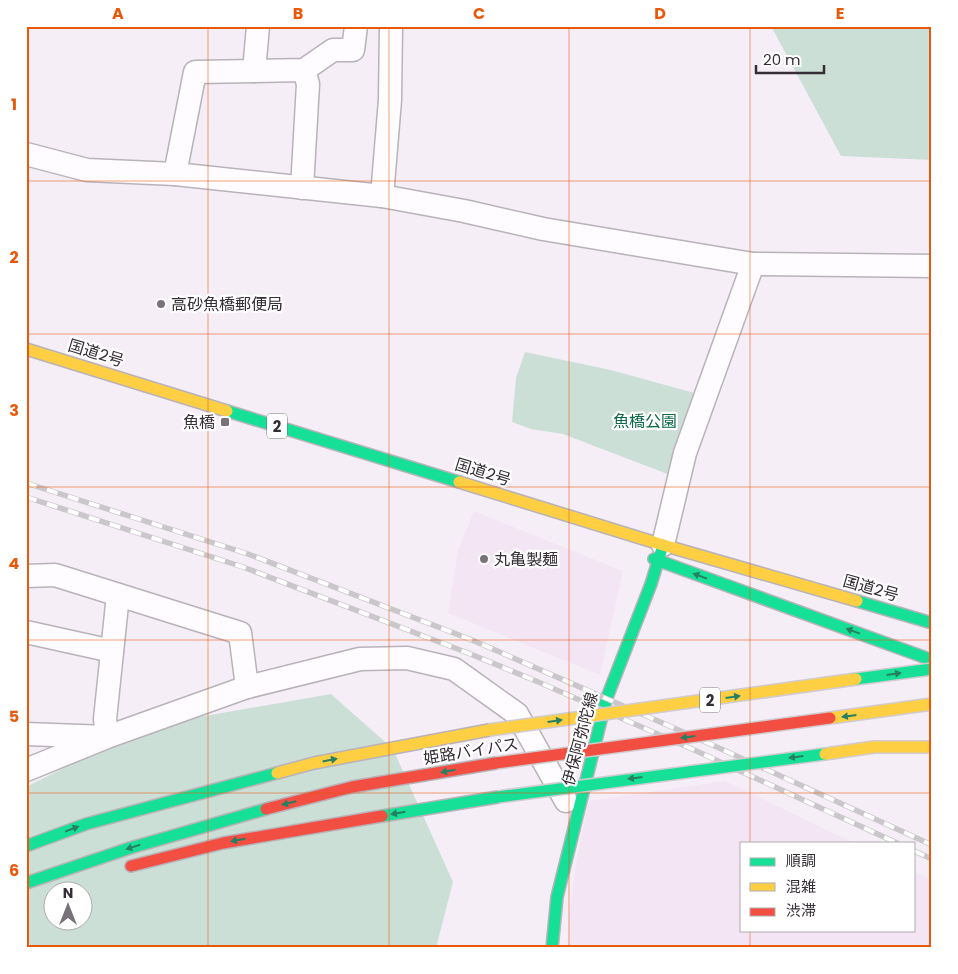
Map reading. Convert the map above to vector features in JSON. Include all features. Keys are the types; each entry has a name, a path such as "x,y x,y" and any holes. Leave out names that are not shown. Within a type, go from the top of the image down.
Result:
{"main road":[{"name":"国道2号","path":"26,349 527,503 661,553 932,623"},
{"path":"527,503 538,516 569,528"},
{"path":"640,554 661,553 932,660"},
{"name":"伊保阿弥陀線","path":"552,948 557,897 606,700 661,553"},
{"name":"姫路バイパス","path":"26,846 86,824 314,763 489,730 932,669"},
{"name":"姫路バイパス","path":"26,883 130,848 253,812 352,787 496,762 932,704"},
{"path":"120,869 223,843 498,796 874,747 932,748"},
{"path":"26,892 42,888"}],"street":[{"path":"254,71 258,26"},
{"path":"175,174 195,72 304,70 333,50 353,50 356,26"},
{"path":"382,196 390,100 391,26"},
{"path":"302,188 308,84 304,70"},
{"path":"26,154 86,170 175,174 382,196 543,228 753,264 932,266"},
{"path":"661,553 685,453 753,264"},
{"path":"26,576 55,575 240,633 247,687"},
{"path":"107,737 105,719 118,595"},
{"path":"26,632 112,651"},
{"path":"26,770 107,737 247,687 360,659 407,658 454,669 517,714 576,817"},
{"path":"26,734 107,737"}],"shaded area":[{"path":"474,511 623,571 600,675 448,613 458,550"},
{"path":"725,781 852,842 740,842 740,932 916,932 916,873 932,880 932,948 568,948 569,915 577,858 589,801"}],"green space":[{"path":"771,26 932,26 932,160 841,156"},
{"name":"魚橋公園","path":"525,352 611,370 698,394 670,475 563,434 531,429 512,422 516,378"},
{"path":"331,694 393,749 453,882 436,948 26,948 26,787 147,726"}],"railway":[{"path":"26,483 248,554 472,640 697,738 932,845"},
{"path":"26,497 243,567 468,653 692,749 895,842"},
{"path":"916,852 932,859"}],"traffic: fast":[{"path":"227,411 459,482"},
{"path":"552,948 557,897 606,700 651,584 663,545"},
{"path":"654,559 932,660"},
{"path":"857,601 932,623"},
{"path":"856,679 932,669"},
{"path":"498,797 825,754"},
{"path":"26,846 86,824 277,773"},
{"path":"382,816 498,797"},
{"path":"26,883 130,848 266,809"}],"traffic: slow":[{"path":"26,349 227,411"},
{"path":"459,482 663,545 857,601"},
{"path":"489,730 856,679"},
{"path":"830,718 932,704"},
{"path":"277,773 314,763 489,730"},
{"path":"825,754 874,747 932,747"}],"traffic: jam":[{"path":"496,763 830,718"},
{"path":"266,809 352,787 496,763"},
{"path":"131,866 223,843 382,816"}],"place":[{"name":"高砂魚橋郵便局","path":"161,304"},
{"name":"魚橋","path":"225,422"},
{"name":"丸亀製麺","path":"484,559"}]}
